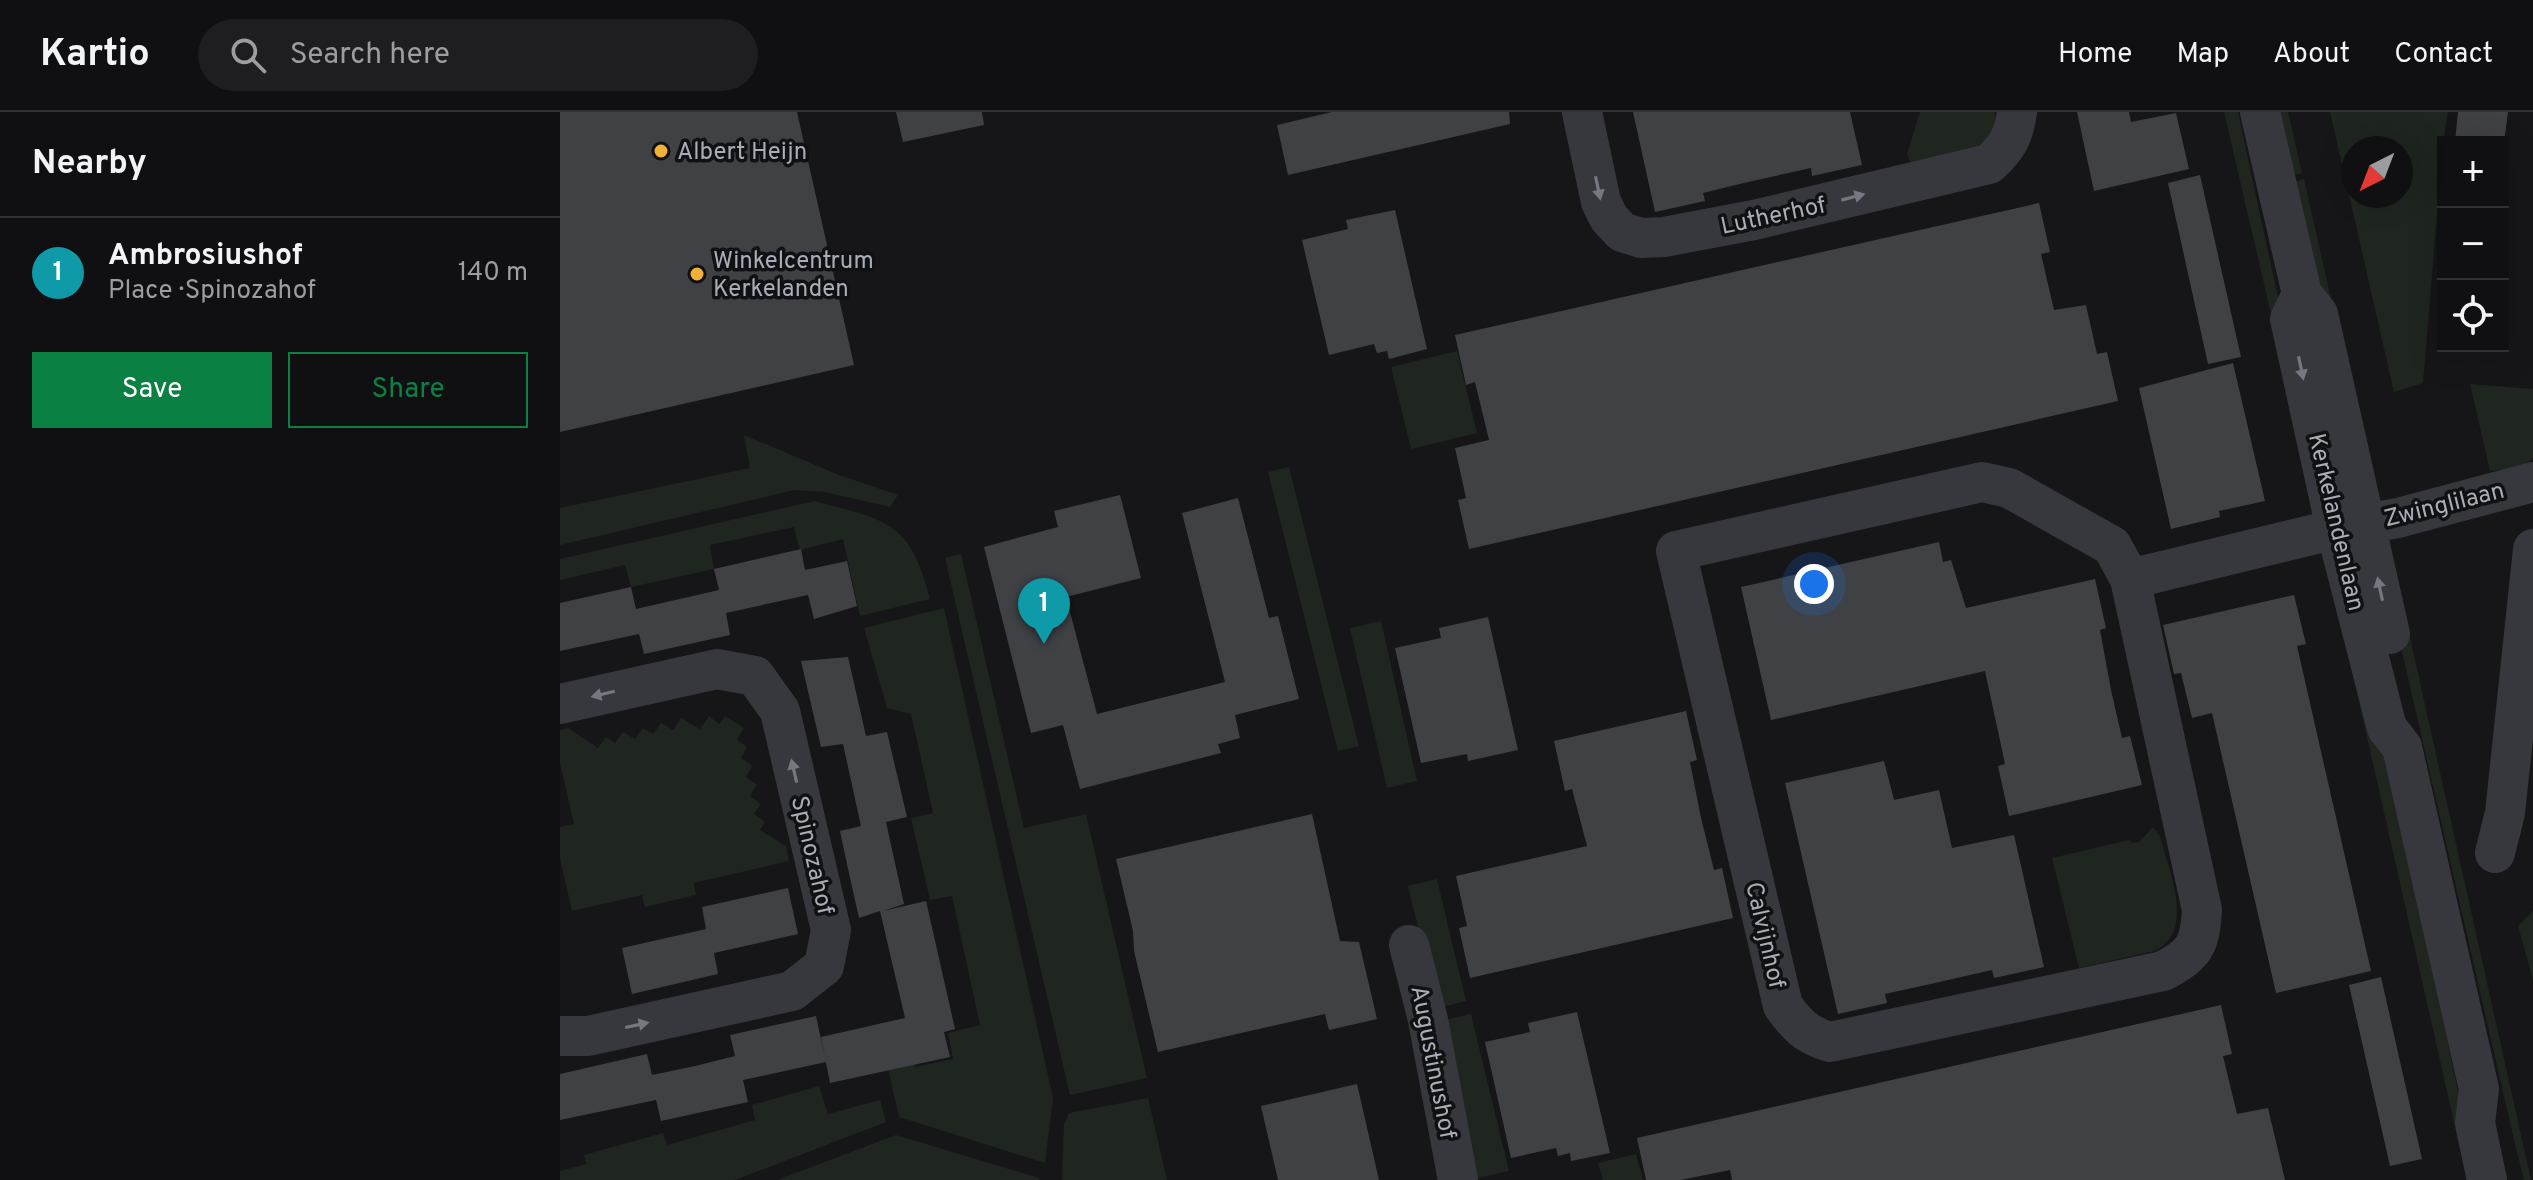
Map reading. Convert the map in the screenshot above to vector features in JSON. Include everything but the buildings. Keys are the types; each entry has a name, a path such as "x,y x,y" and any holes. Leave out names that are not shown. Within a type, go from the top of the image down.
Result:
{"street":[{"name":"Lutherhof","path":"1582,112 1601,202 1609,218 1622,232 1641,238 1664,237 1754,220 1989,164 2005,150 2015,131 2017,112"},
{"name":"Kerkelandenlaan","path":"2260,112 2302,294 2318,314 2353,525 2409,725 2402,747 2479,1089 2475,1123 2487,1180"},
{"name":"Calvijnhof","path":"1982,482 2009,488 2112,546 2130,579 2202,910 2201,934 2191,953 2182,962 2163,971 1830,1042 1812,1037 1800,1029 1783,1006 1676,551 1982,482"},
{"name":"Zwinglilaan","path":"2353,525 2398,518 2533,482"},
{"path":"2130,579 2353,525"},
{"path":"2495,853 2505,813 2533,549"},
{"name":"Spinozahof","path":"560,704 717,669 755,676 780,711 831,930 824,966 792,991 588,1036 560,1036"},
{"name":"Augustinushof","path":"1409,945 1428,1020 1458,1180"},
{"name":"Kerkelandenlaan","path":"2479,1089 2501,1119 2515,1180"}],"shaded area":[{"path":"1920,112 1995,112 1994,126 1979,146 1966,152 1911,164 1907,154"},
{"path":"2224,112 2238,112 2309,441 2301,443"},
{"path":"2279,112 2288,112 2302,173 2294,175"},
{"path":"2330,112 2448,112 2444,136 2437,136 2437,214 2423,383 2394,392 2352,208 2413,208 2413,136 2341,136 2341,160"},
{"path":"2304,179 2348,375 2338,374 2295,182"},
{"path":"1457,351 1477,433 1411,449 1391,367"},
{"path":"2470,384 2533,389 2533,458 2529,462 2490,471"},
{"path":"744,435 839,475 898,495 890,507 825,492 795,490 560,545 560,508 750,468"},
{"path":"1289,467 1359,746 1338,751 1268,472"},
{"path":"815,501 861,514 892,528 914,553 930,599 860,616 843,539 800,550 794,527 710,545 714,569 631,587 625,565 560,580 560,559"},
{"path":"961,554 1024,828 1086,814 1147,1078 1070,1095 945,558"},
{"path":"944,608 1053,1098 1045,1163 899,1117 878,1024 903,1019 915,1067 953,1059 948,1033 980,1025 952,896 930,900 911,818 933,813 911,714 887,708 864,628"},
{"path":"1381,621 1417,781 1387,788 1350,628"},
{"path":"2341,622 2372,707 2413,880 2477,1180 2467,1180"},
{"path":"2407,624 2531,1180 2524,1180 2514,1140 2396,625"},
{"path":"709,716 719,724 725,716 744,728 737,740 747,747 741,758 752,766 746,777 757,785 750,796 761,804 754,814 765,822 760,830 786,846 789,861 694,883 696,895 645,907 642,895 572,911 560,858 560,827 574,824 560,763 560,730 568,728 598,748 606,737 615,743 623,732 635,739 643,728 653,734 661,723 673,730 681,718 700,729"},
{"path":"2153,827 2160,836 2173,882 2177,915 2174,930 2167,942 2154,951 2079,968 2052,858 2129,840 2139,842"},
{"path":"1437,879 1466,1001 1438,1008 1408,886"},
{"path":"2533,911 2533,980 2518,926"},
{"path":"1471,1014 1509,1171 1478,1178 1440,1021"},
{"path":"819,1086 828,1114 880,1100 886,1122 735,1180 560,1180 560,1171 586,1164 584,1155 663,1133 667,1145 755,1120 752,1105"},
{"path":"1148,1098 1167,1180 1062,1180 1064,1124 1069,1113"},
{"path":"896,1135 1039,1178 1040,1180 777,1180"},
{"path":"1636,1154 1643,1180 1603,1180 1598,1163"}],"place":[{"name":"Albert Heijn","path":"661,151"},
{"name":"Winkelcentrum Kerkelanden","path":"697,274"},
{"name":"Ambrosiushof","path":"1044,644"}]}
